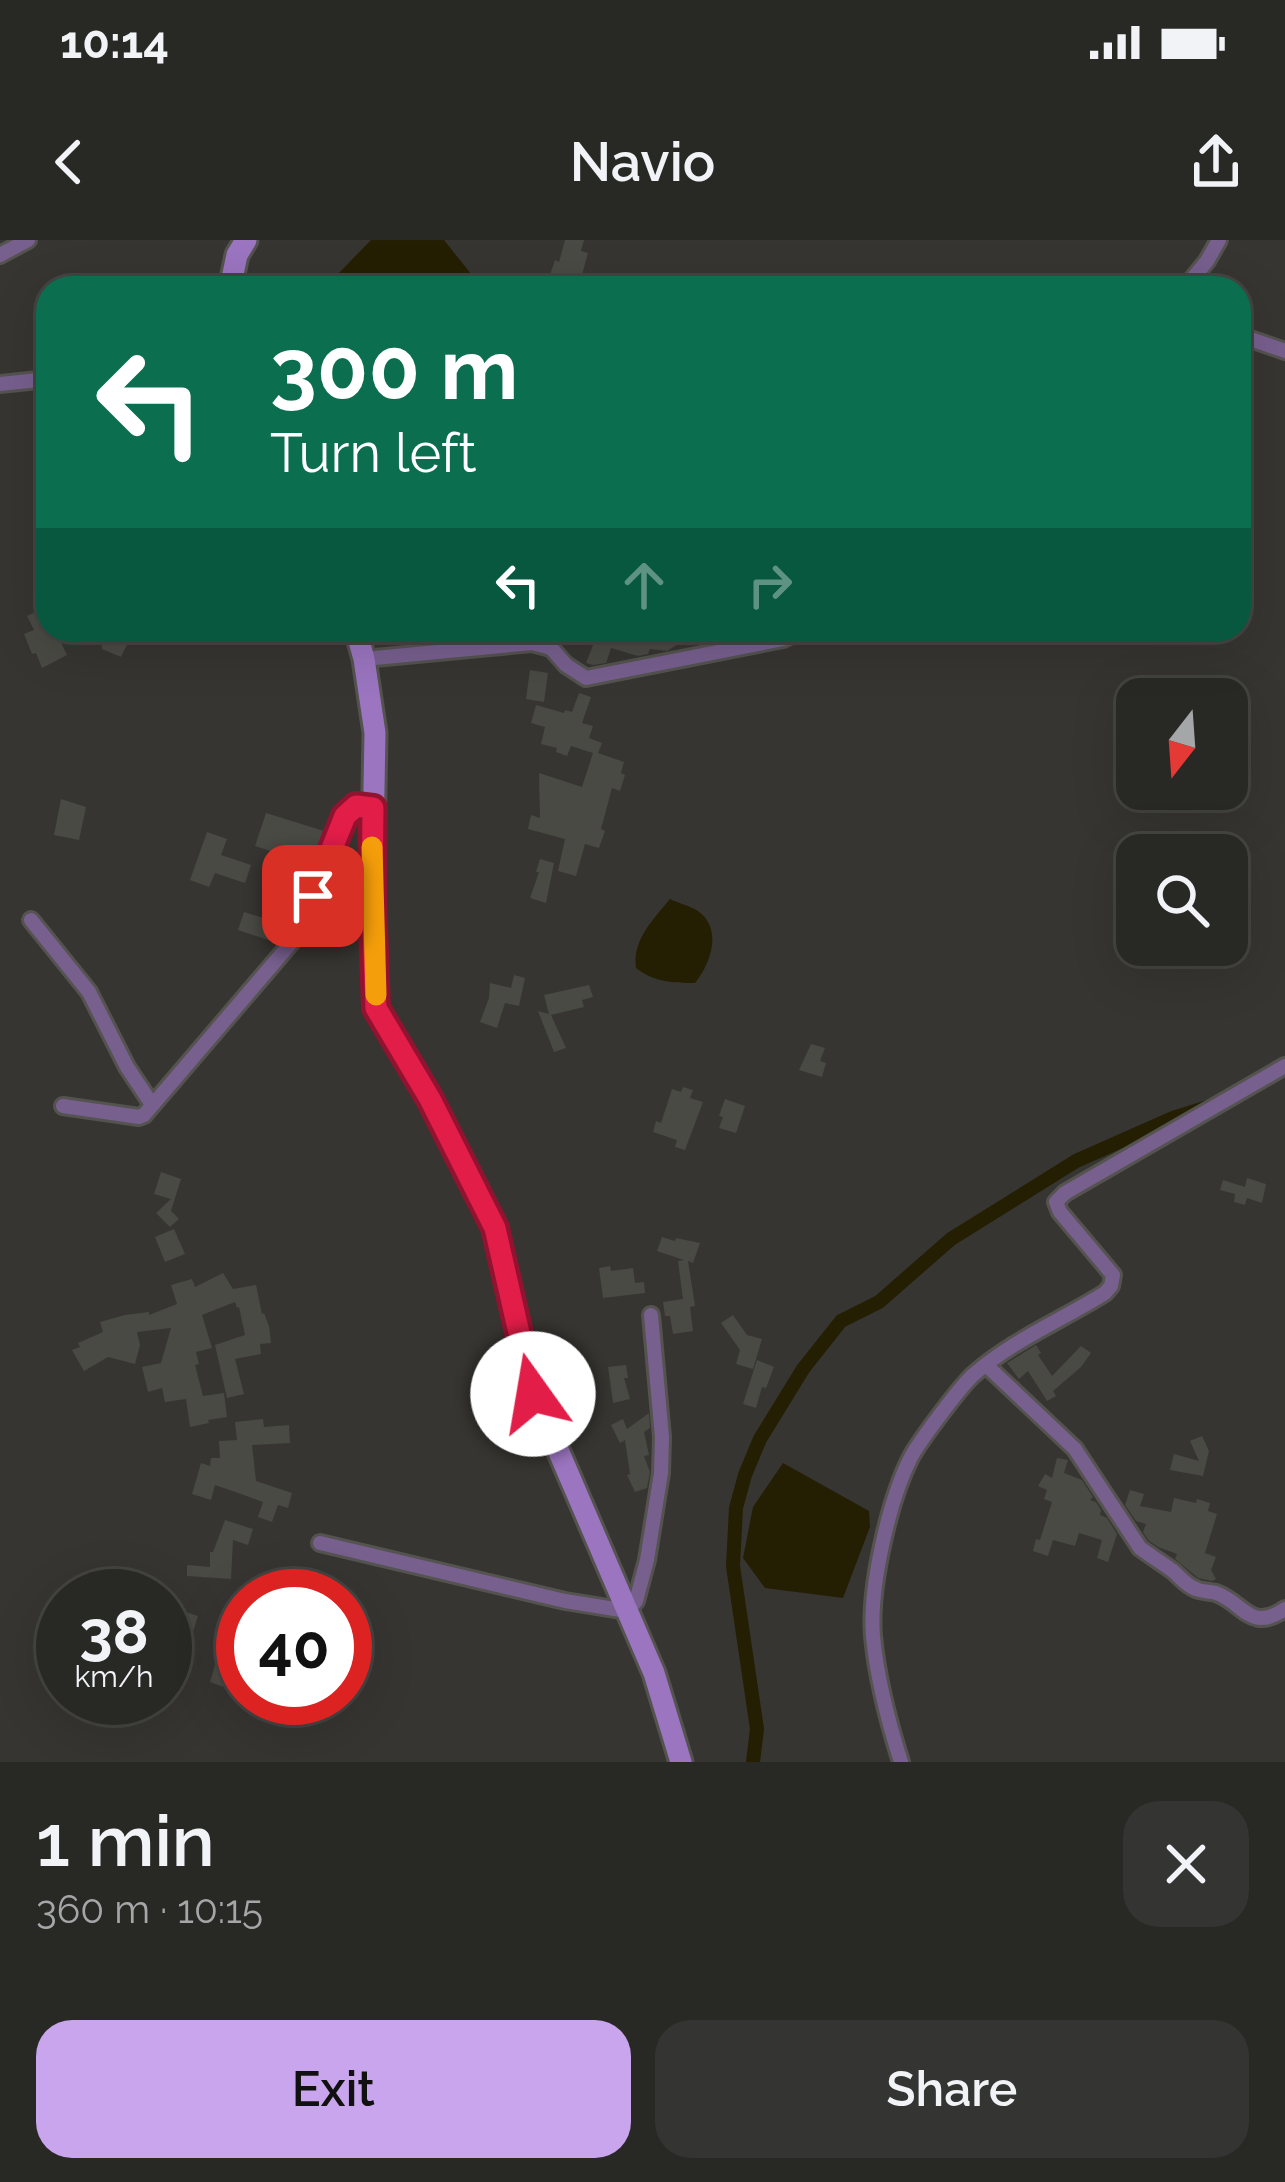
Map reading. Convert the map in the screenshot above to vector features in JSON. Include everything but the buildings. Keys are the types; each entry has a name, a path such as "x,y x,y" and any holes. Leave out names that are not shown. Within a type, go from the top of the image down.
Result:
{"street":[{"path":"0,255 28,240"},
{"path":"233,276 246,240"},
{"path":"1195,276 1219,240"},
{"path":"1251,339 1285,351"},
{"path":"0,384 36,380"},
{"path":"359,642 375,733 372,899 376,1008 430,1099 495,1228 533,1394 654,1673 681,1762"},
{"path":"364,659 532,643 550,648 586,677 767,642"},
{"path":"63,1106 140,1117 297,936 350,809 373,808"},
{"path":"31,920 88,992 127,1067 152,1103"},
{"path":"901,1762 883,1706 872,1632 880,1563 912,1456 968,1380 1027,1335 1105,1294 1111,1286 1113,1275 1056,1202 1285,1066"},
{"path":"627,1611 636,1601 647,1560 662,1473 651,1315"},
{"path":"986,1365 1075,1449 1140,1548 1192,1588 1219,1594 1246,1614 1263,1619 1285,1609"},
{"path":"320,1543 627,1611"}],"shaded area":[{"path":"371,240 444,240 473,276 337,276"},
{"path":"670,899 698,911 710,927 710,956 695,983 664,981 636,968 641,939"},
{"path":"783,1463 869,1511 870,1527 843,1598 765,1588 743,1558 753,1507"}],"waterway":[{"path":"753,1762 757,1729 733,1566 736,1508 760,1439 803,1369 841,1321 879,1302 951,1239 1076,1161 1208,1107"}],"slow traffic":[{"path":"372,847 376,995"}],"route":[{"path":"313,896 345,816 356,806 373,808 376,1008 430,1099 495,1228 533,1394"}]}
